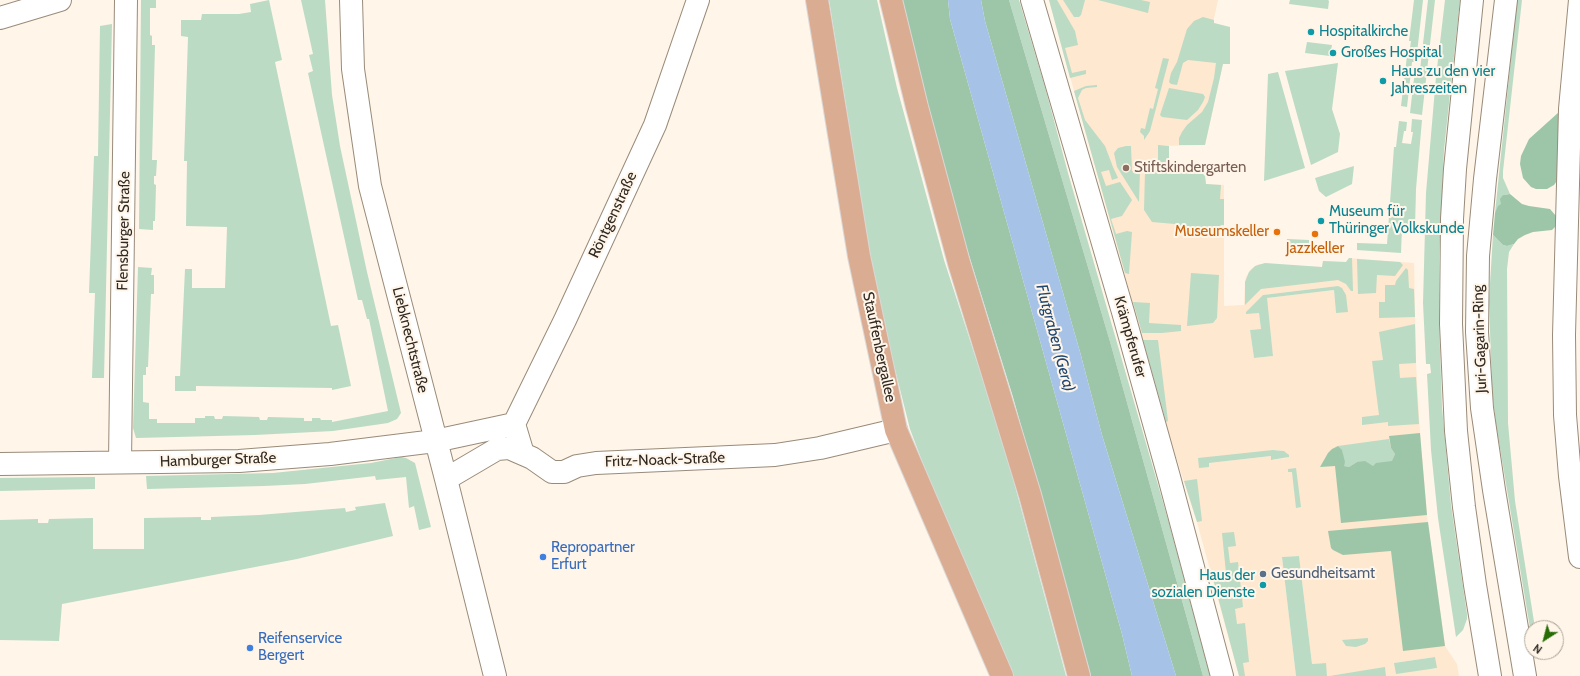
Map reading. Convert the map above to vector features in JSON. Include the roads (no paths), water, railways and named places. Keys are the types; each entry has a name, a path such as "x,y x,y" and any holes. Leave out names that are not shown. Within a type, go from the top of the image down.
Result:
{"main road":[{"name":"Stauffenbergallee","path":"817,0 859,256 896,430 1002,676"},
{"path":"891,0 917,107 959,263 1030,495 1079,676"}],"street":[{"path":"0,18 60,0"},
{"name":"Flensburger Straße","path":"120,462 126,0"},
{"name":"Liebknechtstraße","path":"351,0 353,69 370,186 446,479 495,676"},
{"name":"Röntgenstraße","path":"514,424 565,320 655,125 698,0"},
{"name":"Krämpferufer","path":"1032,0 1123,312 1222,676"},
{"name":"Juri-Gagarin-Ring","path":"1472,0 1455,169 1451,258 1451,324 1456,431 1464,507 1474,584 1490,676"},
{"name":"Juri-Gagarin-Ring","path":"1506,0 1485,180 1480,243 1477,332 1482,408 1525,676"},
{"path":"1580,0 1570,117 1565,258 1564,359 1565,415 1570,476 1580,557"},
{"path":"436,441 514,424 523,454"},
{"name":"Fritz-Noack-Straße","path":"446,479 496,450 509,448 523,454 552,472 564,472 577,466 596,463 775,455 820,448 896,430"},
{"name":"Hamburger Straße","path":"0,464 239,461 330,454 436,441"}],"water":[{"name":"Flutgraben (Gera)","path":"948,0 981,0 985,21 1080,352 1102,435 1176,676 1132,676 1122,634 950,19"}],"place":[{"name":"Hospitalkirche","path":"1311,32"},
{"name":"Großes Hospital","path":"1333,53"},
{"name":"Haus zu den vier Jahreszeiten","path":"1383,81"},
{"name":"Stiftskindergarten","path":"1126,168"},
{"name":"Museum für Thüringer Volkskunde","path":"1321,221"},
{"name":"Museumskeller","path":"1277,232"},
{"name":"Jazzkeller","path":"1315,234"},
{"name":"Repropartner Erfurt","path":"543,557"},
{"name":"Gesundheitsamt","path":"1263,574"},
{"name":"Haus der sozialen Dienste","path":"1263,585"},
{"name":"Reifenservice Bergert","path":"250,648"}]}
